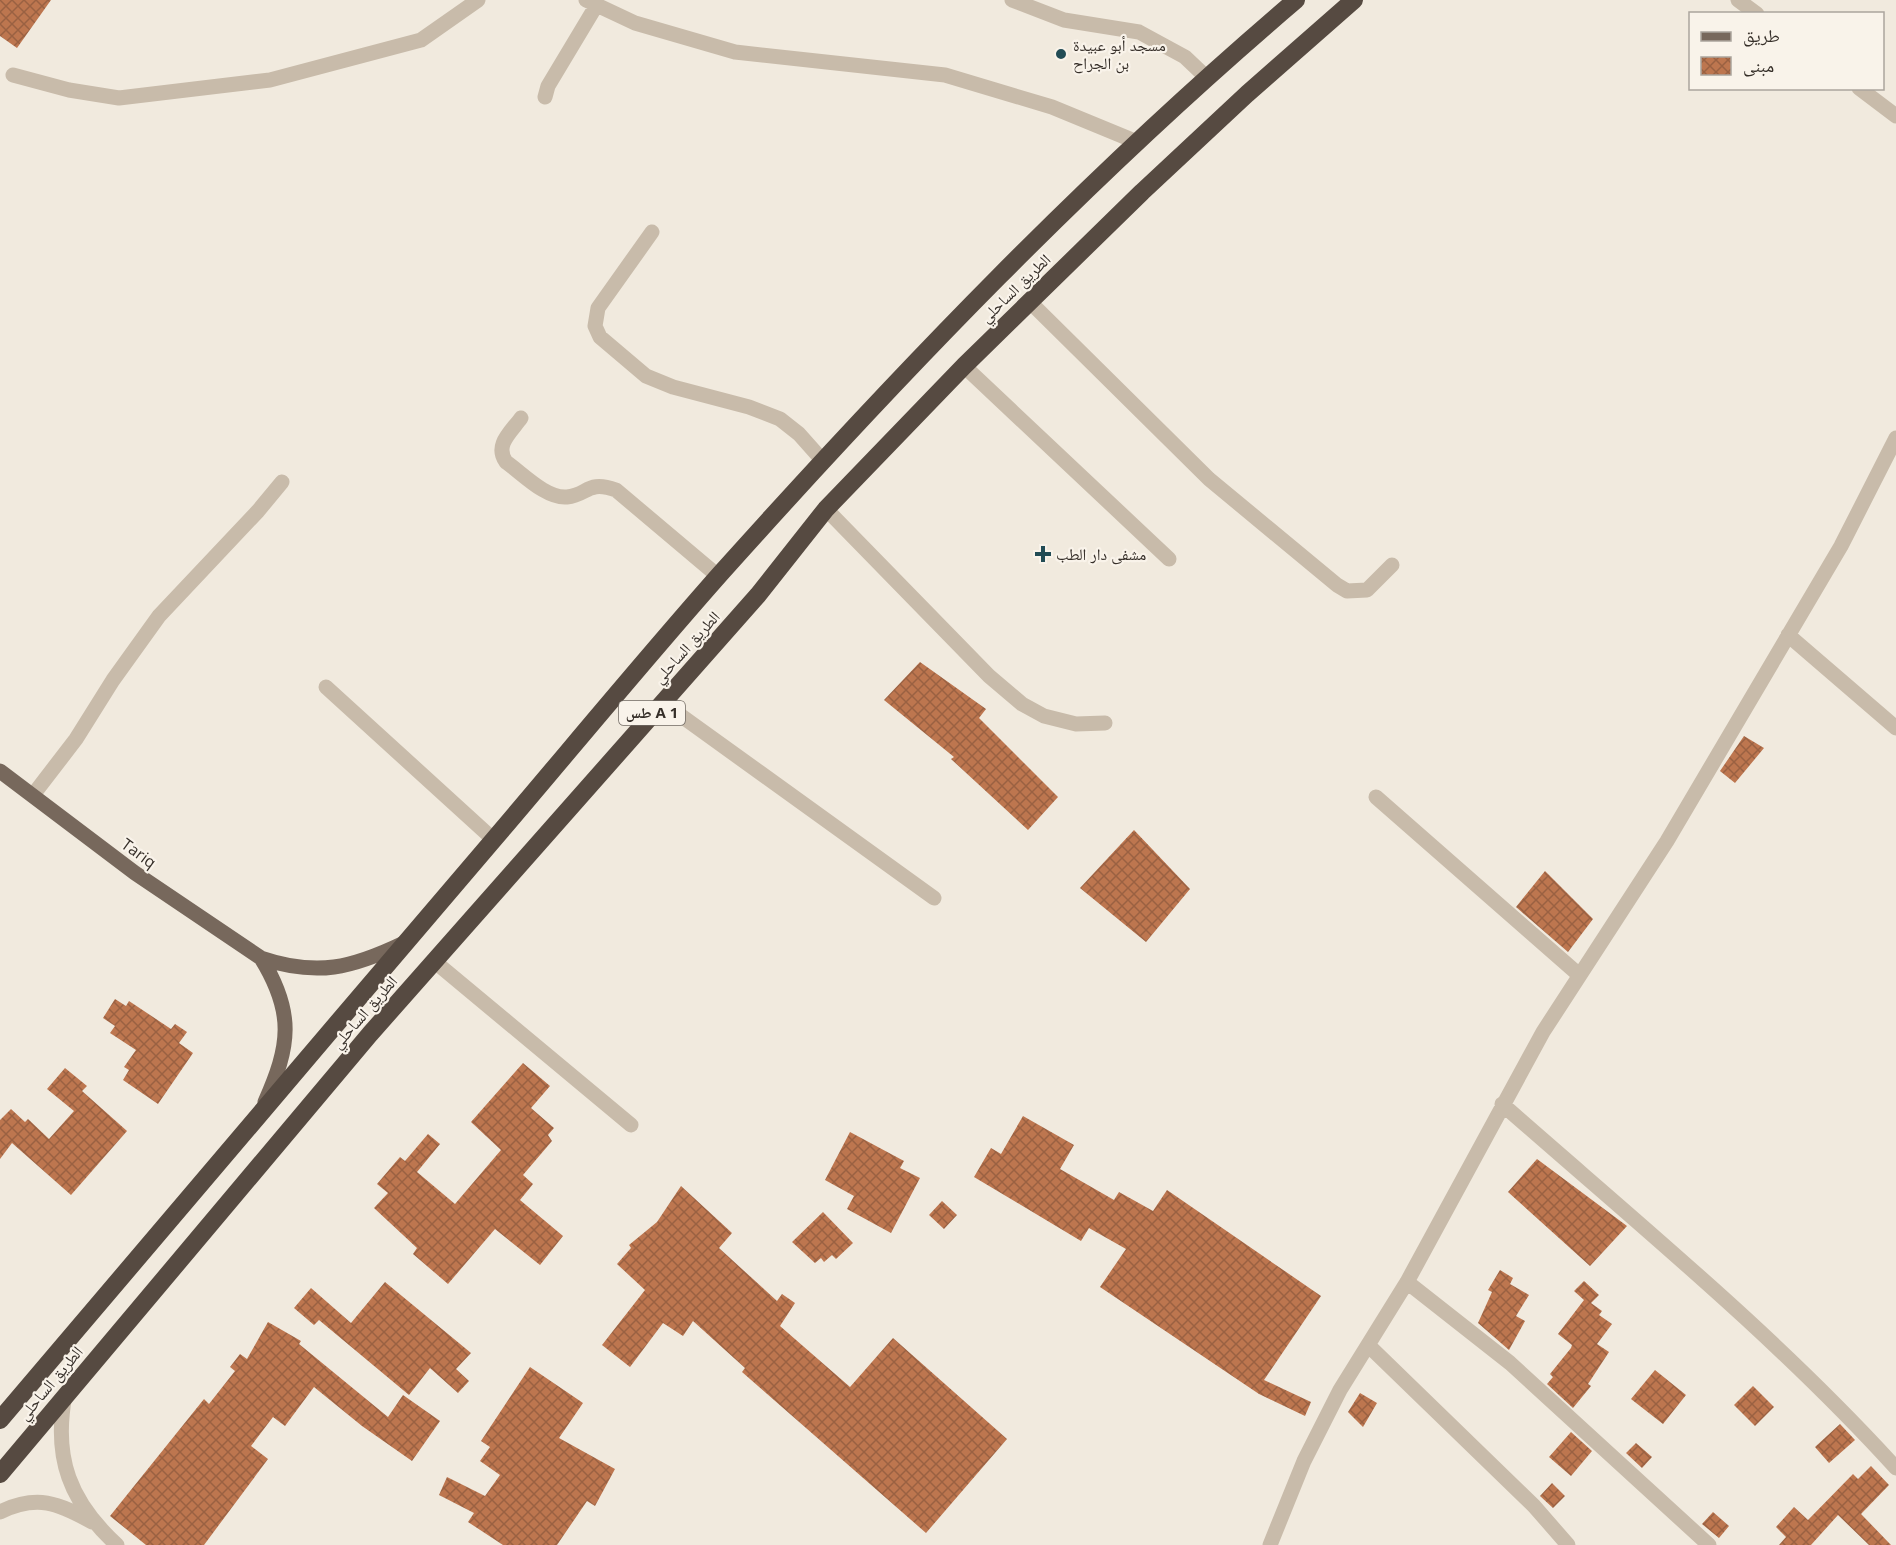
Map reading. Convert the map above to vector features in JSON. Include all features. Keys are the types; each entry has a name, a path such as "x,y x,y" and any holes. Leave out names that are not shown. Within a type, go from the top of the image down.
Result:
{"highway":[{"name":"الطريق الساحلي","path":"0,1420 262,1109 718,576 823,461 1035,239 1206,76 1296,0"},
{"name":"الطريق الساحلي","path":"0,1474 65,1394 434,961 758,595 826,509 1029,301 1247,94 1354,0"}],"main road":[{"name":"Tariq","path":"0,771 135,873 261,958"},
{"path":"261,958 307,970 331,969 355,964 404,943"},
{"path":"261,958 273,977 285,1021 281,1065 262,1109"}],"street":[{"path":"13,75 69,90 119,98 270,80 421,40 478,0"},
{"path":"1012,0 1064,21 1139,32 1185,57 1206,76"},
{"path":"1738,0 1754,12"},
{"path":"545,97 548,86 591,3 634,23 735,52 945,75 1052,107 1137,142"},
{"path":"1862,90 1896,116"},
{"path":"652,232 598,308 595,326 600,337 646,376 673,387 749,407 780,419 799,434 823,461"},
{"path":"1029,301 1209,478 1337,585 1347,591 1367,590 1392,565"},
{"path":"964,366 1169,559"},
{"path":"521,418 501,447 501,455 506,462 554,494 567,497 589,487 603,486 616,490 718,576"},
{"path":"1270,1545 1304,1461 1340,1390 1407,1282 1502,1104 1578,974 1667,841 1841,546 1896,438"},
{"path":"33,795 76,739 112,680 159,616 258,511 282,482"},
{"path":"826,509 989,676 1022,704 1044,716 1076,724 1105,723"},
{"path":"1788,635 1896,728"},
{"path":"326,687 494,840"},
{"path":"662,702 934,898"},
{"path":"1376,797 1578,974"},
{"path":"434,961 631,1125"},
{"path":"1502,1104 1752,1325 1843,1410 1896,1468"},
{"path":"1407,1282 1510,1363 1709,1545"},
{"path":"1369,1346 1503,1475 1568,1545"},
{"path":"65,1394 60,1435 64,1465 67,1477 95,1524"},
{"path":"0,1512 28,1501 43,1501 71,1510 95,1524 117,1545"}],"building":[{"path":"0,0 51,0 17,48 0,36"},
{"path":"920,662 986,709 979,718 1058,797 1028,830 951,759 954,757 884,700"},
{"path":"1744,736 1764,748 1735,783 1720,771"},
{"path":"1134,830 1190,889 1146,942 1080,888"},
{"path":"1545,871 1593,919 1568,952 1516,907"},
{"path":"115,999 126,1006 129,1001 171,1029 175,1024 187,1032 179,1043 193,1053 158,1104 123,1080 129,1070 124,1067 136,1050 110,1033 115,1026 103,1018"},
{"path":"523,1063 550,1086 531,1108 554,1128 548,1135 552,1141 523,1175 533,1184 520,1200 563,1236 540,1265 495,1229 448,1284 413,1254 417,1248 374,1208 388,1193 377,1184 400,1157 405,1161 428,1134 440,1144 417,1172 455,1204 501,1150 471,1122"},
{"path":"65,1068 87,1086 82,1091 127,1131 71,1195 12,1143 0,1159 0,1120 11,1109 25,1122 28,1119 49,1139 74,1111 47,1089"},
{"path":"1023,1116 1074,1145 1060,1169 1114,1200 1119,1192 1153,1211 1167,1190 1321,1296 1264,1380 1311,1402 1305,1416 1259,1394 1100,1287 1126,1249 1089,1228 1081,1241 974,1177 991,1148 1001,1154"},
{"path":"850,1132 904,1161 900,1168 920,1178 891,1233 847,1209 854,1196 825,1180"},
{"path":"1537,1159 1627,1226 1590,1266 1508,1192"},
{"path":"681,1186 732,1233 719,1248 777,1301 782,1294 795,1303 780,1326 850,1387 893,1338 1007,1439 926,1533 742,1372 745,1368 693,1321 683,1336 663,1323 630,1367 602,1345 645,1290 617,1264 631,1248 629,1245 657,1222"},
{"path":"942,1201 957,1215 944,1229 929,1215"},
{"path":"823,1212 853,1243 836,1259 832,1255 824,1262 821,1258 815,1263 792,1242"},
{"path":"1500,1270 1513,1278 1510,1284 1529,1295 1516,1316 1525,1321 1509,1350 1478,1323 1492,1292 1488,1290"},
{"path":"1584,1281 1599,1295 1591,1303 1602,1311 1599,1315 1612,1324 1597,1344 1609,1352 1588,1384 1591,1386 1573,1408 1547,1384 1553,1377 1550,1374 1571,1348 1572,1345 1558,1334 1584,1300 1574,1291"},
{"path":"385,1282 471,1353 456,1369 469,1381 458,1393 430,1368 409,1395 319,1320 314,1325 294,1308 311,1288 351,1323"},
{"path":"268,1322 301,1341 299,1344 388,1417 403,1395 440,1421 412,1461 362,1426 314,1387 285,1426 273,1417 251,1446 268,1459 204,1545 146,1545 110,1516 204,1399 209,1404 235,1371 230,1367 240,1354 247,1359"},
{"path":"530,1367 583,1403 559,1438 615,1469 595,1506 587,1501 557,1545 503,1545 468,1522 474,1513 439,1495 447,1477 485,1496 500,1475 480,1461 490,1447 481,1441"},
{"path":"1655,1370 1686,1395 1663,1424 1631,1399"},
{"path":"1753,1386 1774,1407 1755,1426 1734,1405"},
{"path":"1360,1393 1377,1403 1363,1427 1348,1412"},
{"path":"1840,1424 1855,1440 1829,1463 1815,1447"},
{"path":"1571,1432 1592,1451 1571,1476 1549,1457"},
{"path":"1636,1443 1652,1457 1642,1468 1626,1453"},
{"path":"1871,1466 1889,1485 1861,1514 1891,1545 1869,1545 1838,1515 1811,1545 1779,1545 1786,1537 1776,1527 1794,1507 1808,1520 1853,1474 1858,1479"},
{"path":"1552,1483 1565,1496 1553,1508 1540,1496"},
{"path":"1713,1512 1729,1526 1719,1538 1702,1524"}],"place":[{"name":"مسجد أبو عبيدة بن الجراح","path":"1061,54"},
{"name":"مشفى دار الطب","path":"1043,554"}]}
